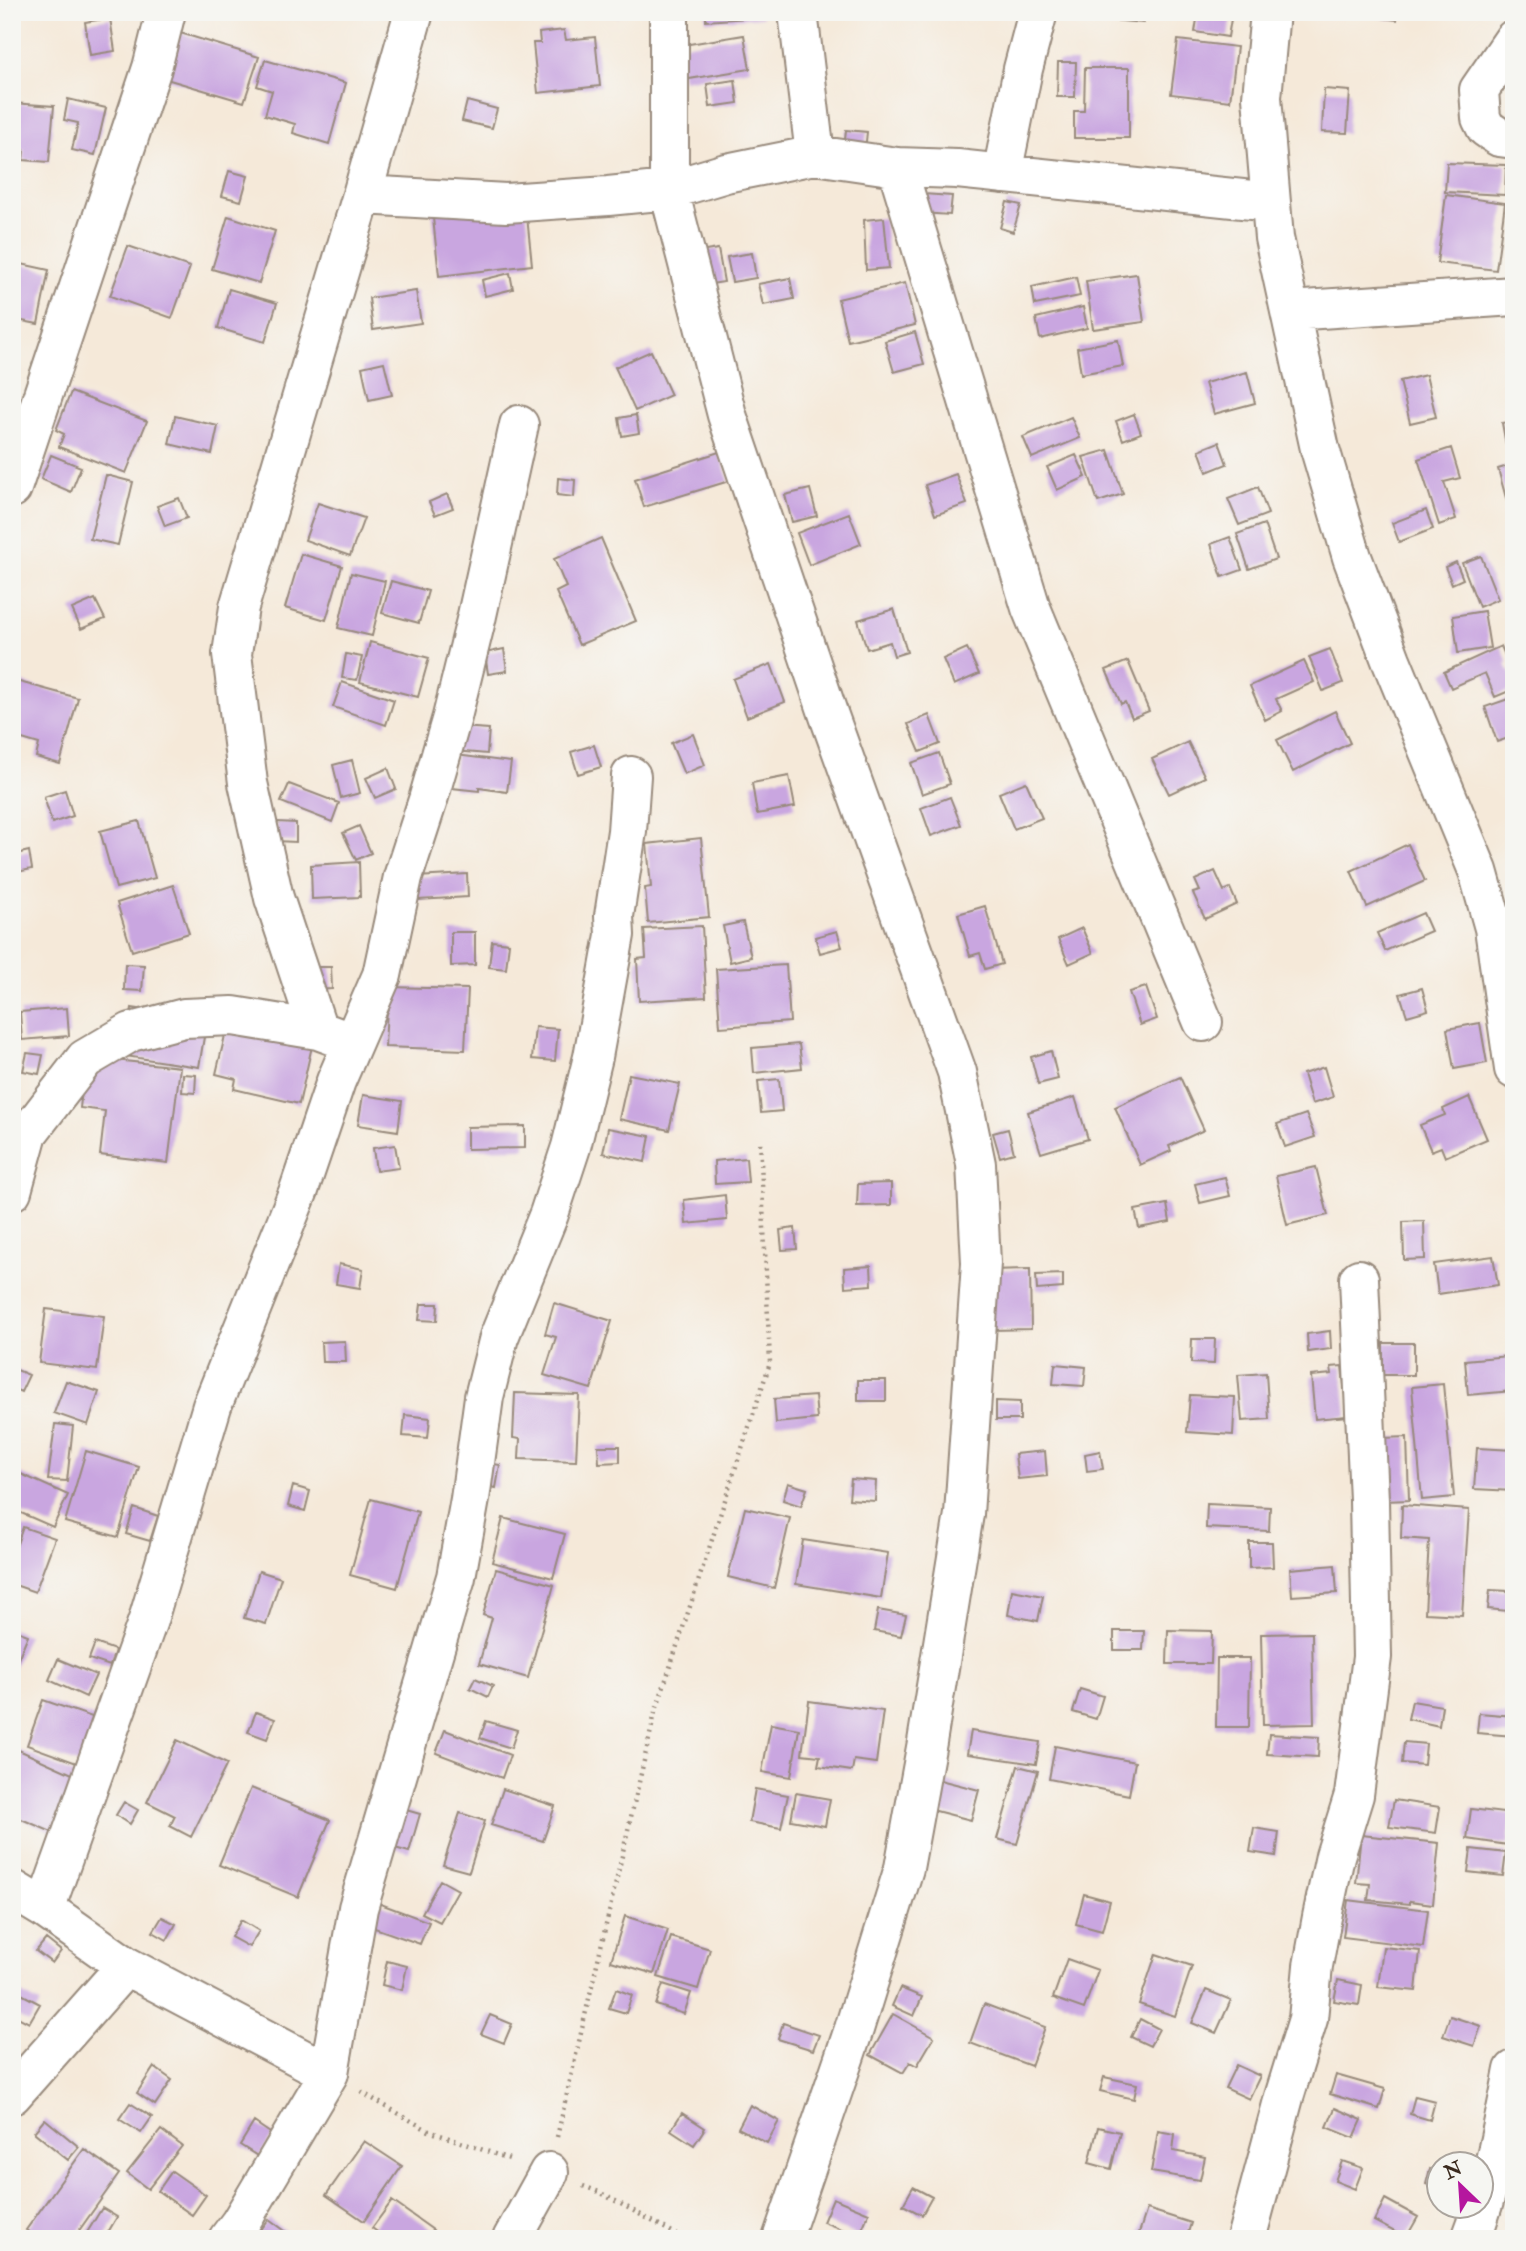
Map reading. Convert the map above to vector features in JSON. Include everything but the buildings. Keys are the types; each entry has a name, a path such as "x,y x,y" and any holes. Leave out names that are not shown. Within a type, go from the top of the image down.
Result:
{"street":[{"path":"12,488 152,68 166,12"},
{"path":"45,1909 148,1620 212,1406 299,1189 336,1081 335,1036 274,898 248,783 232,654 239,607 414,12"},
{"path":"669,12 670,190 727,415 829,716 957,1072 976,1164 979,1213 981,1263 964,1514 904,1868 854,2029 782,2239"},
{"path":"798,12 815,155"},
{"path":"1002,174 1023,69 1038,12"},
{"path":"1270,12 1262,97 1273,237 1320,449 1352,557 1391,660 1478,871 1494,928 1514,1069"},
{"path":"1514,39 1479,90 1481,118 1486,128 1499,137 1514,139"},
{"path":"362,195 506,203 670,190 726,173 815,155 897,167 1002,174 1271,202"},
{"path":"897,167 1031,608 1203,1022"},
{"path":"1290,311 1514,296"},
{"path":"335,1036 382,975 403,877 452,717 519,425"},
{"path":"228,2239 329,2073 358,1908 456,1577 484,1397 499,1337 549,1214 564,1169 593,1057 615,935 614,916 627,831 631,776"},
{"path":"12,1191 28,1133 85,1059 131,1032 184,1018 233,1016 335,1036"},
{"path":"1246,2239 1308,2019 1313,1966 1327,1892 1354,1795 1372,1657 1369,1500 1359,1279"},
{"path":"12,1889 126,1966 329,2073"},
{"path":"12,2095 126,1966"},
{"path":"12,2051 54,2048"},
{"path":"1471,2239 1501,2134 1514,2070"},
{"path":"512,2239 549,2172"}],"path":[{"path":"549,2172 656,1713 770,1363 760,1139"},
{"path":"329,2073 429,2132 549,2172 599,2192 685,2239"}]}
